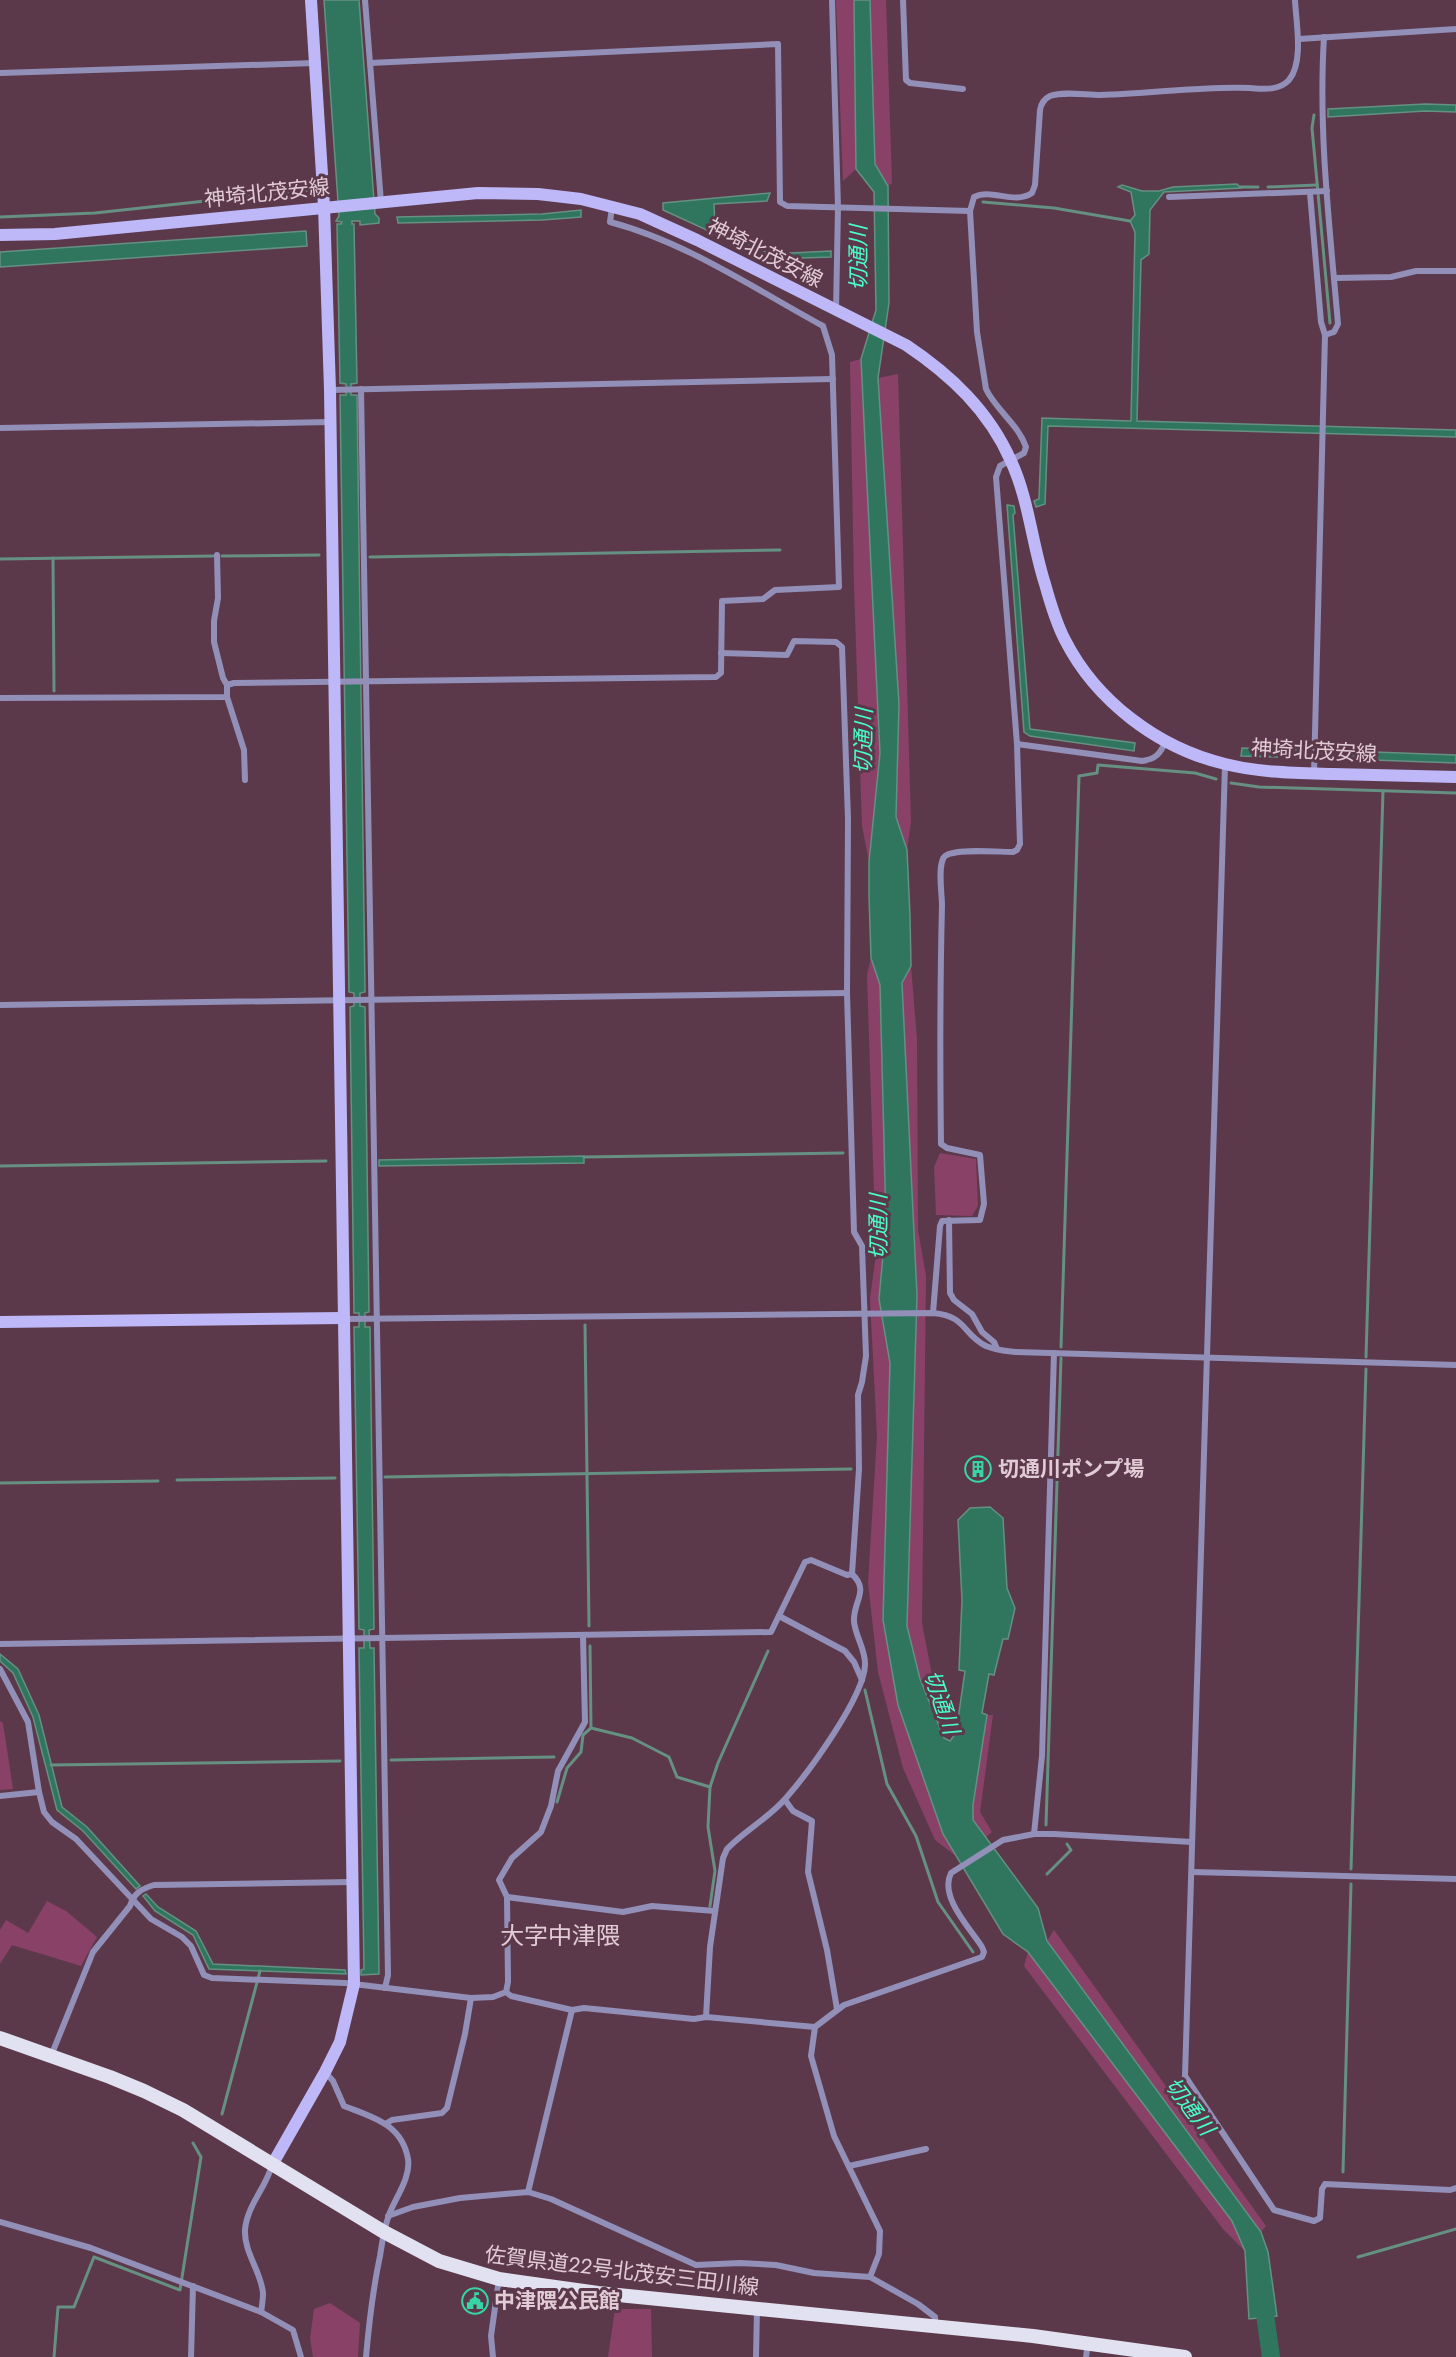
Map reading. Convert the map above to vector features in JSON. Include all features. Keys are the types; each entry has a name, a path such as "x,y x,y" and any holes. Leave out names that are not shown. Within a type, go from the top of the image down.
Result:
{"main road":[{"name":"佐賀県道22号北茂安三田川線","path":"0,2038 144,2091 183,2110 384,2232 439,2261 499,2279 598,2293 935,2326 1087,2350 1185,2357"}],"street":[{"path":"261,2312 263,2294 261,2282 250,2258 245,2231 250,2208 269,2178 272,2165 326,2072 340,2042 354,1984 343,1318 346,1001 330,422 329,206 311,0"},
{"path":"365,0 381,202"},
{"path":"832,0 838,207 836,311"},
{"path":"903,0 906,80 910,83 963,89"},
{"path":"932,1313 942,1221 980,1220 984,1204 980,1155 947,1148 941,1144 942,895 940,864 944,856 955,852 1013,852 1020,844 1017,744 996,477 1000,466 1024,453 1026,447 986,389 977,332 970,211 974,197 981,194 1019,198 1032,193 1035,185 1041,104 1051,95 1102,95 1208,87 1269,89 1281,86 1292,76 1299,39 1295,0"},
{"path":"1299,39 1456,29"},
{"path":"1324,37 1321,88 1324,191 1338,324 1334,332 1325,335"},
{"path":"370,63 778,44 780,202 787,206 970,211"},
{"path":"0,74 315,63"},
{"path":"1169,197 1324,191"},
{"name":"神埼北茂安線","path":"0,235 56,234 478,193 538,194 613,206 640,214 697,240 906,345 933,363 963,390 986,416 1011,461 1024,499 1044,583 1064,639 1084,670 1108,699 1140,724 1166,741 1195,755 1266,772 1456,777"},
{"path":"1312,193 1321,322 1325,335 1314,773"},
{"path":"227,686 234,682 716,677 721,673 722,601 763,599 775,590 839,587 832,355 823,326 678,246 634,228 610,222 613,206"},
{"path":"1334,278 1391,277 1416,271 1456,271"},
{"path":"330,390 833,379"},
{"path":"361,389 364,681 388,1975 385,1988"},
{"path":"0,428 330,422"},
{"path":"217,555 218,598 214,621 214,642 227,686 227,697 244,750 245,780"},
{"path":"721,653 787,655 794,641 836,642 842,647 848,819 848,993 854,1232 862,1246 866,1315 866,1356 858,1395 859,1469 852,1574"},
{"path":"0,698 227,697"},
{"path":"1017,744 1142,761 1153,759 1161,753 1166,741"},
{"path":"1225,764 1185,2076 1274,2210 1314,2221 1320,2218 1322,2189 1325,2184 1450,2190 1456,2188"},
{"path":"0,1005 848,993"},
{"path":"950,1220 950,1293 954,1300 972,1314 982,1332 994,1342 997,1349"},
{"path":"0,1322 932,1313 953,1317 985,1345 997,1349 1054,1353 1456,1365"},
{"path":"1034,1834 1042,1756 1054,1353"},
{"path":"0,1644 771,1632 805,1562 811,1560 847,1575 852,1574 860,1581 861,1590 854,1615 855,1630 865,1664 859,1691 819,1755 785,1800 727,1849 723,1858 710,1947 706,2017"},
{"path":"780,1616 845,1651 854,1662 862,1680"},
{"path":"506,1992 508,1982 507,1897 499,1880 512,1858 541,1832 551,1806 558,1771 585,1722 583,1636"},
{"path":"0,1669 28,1722 44,1812 52,1822 76,1839 138,1893 151,1918 182,1937 191,1946 204,1975 212,1978 354,1984 471,1998 493,1997 506,1992"},
{"path":"0,1796 39,1792"},
{"path":"785,1800 793,1811 812,1821 808,1872 827,1950 837,2009"},
{"path":"870,2277 879,2254 880,2231 834,2136 811,2056 815,2027 837,2009 982,1957 984,1952 982,1947 950,1898 948,1880 951,1873 1003,1840 1034,1834 1192,1842"},
{"path":"1192,1872 1456,1879"},
{"path":"51,2056 93,1952 138,1893 154,1885 352,1882"},
{"path":"507,1897 623,1912 652,1906 715,1911"},
{"path":"506,1992 511,1996 572,2010 584,2008 617,2010 694,2019 706,2017 815,2027"},
{"path":"387,2123 392,2120 442,2113 447,2108 465,2034 471,1998"},
{"path":"528,2192 572,2010"},
{"path":"326,2072 333,2081 344,2106 387,2123 400,2139 408,2160 404,2183 388,2216 384,2232 366,2357"},
{"path":"849,2166 926,2149"},
{"path":"388,2216 413,2207 460,2198 528,2192 551,2199 696,2265 740,2263 776,2265 814,2273 870,2277 918,2304 935,2317 935,2326"},
{"path":"0,2222 91,2248 261,2312 293,2330 301,2357"},
{"path":"493,2357 491,2336 499,2279"},
{"path":"191,2357 193,2286"},
{"path":"756,2357 757,2310"}],"shaded area":[{"path":"324,0 359,0 375,214 379,218 379,223 360,225 360,221 352,221 354,224 357,383 351,384 351,395 357,395 365,992 360,993 360,1006 365,1007 369,1312 365,1313 365,1327 370,1327 374,1629 369,1630 370,1648 374,1648 379,1974 361,1975 361,1970 364,1969 359,1648 364,1648 364,1630 359,1629 354,1327 359,1327 359,1313 354,1313 350,1007 354,1006 354,993 349,992 340,395 346,395 346,384 340,383 337,224 342,222 336,221 339,216"},
{"path":"836,0 854,0 856,169 843,181"},
{"path":"854,0 870,0 875,164 888,186 889,303 878,378 899,704 896,817 907,850 910,916 911,966 902,983 917,1295 907,1626 920,1679 944,1738 950,1741 956,1733 965,1671 959,1670 962,1600 958,1520 970,1508 990,1507 1003,1518 1007,1588 1015,1608 1008,1639 1003,1639 994,1675 989,1674 982,1713 987,1715 973,1805 973,1820 1038,1908 1047,1941 1261,2232 1268,2252 1277,2316 1249,2319 1245,2251 1232,2221 1028,1952 1003,1934 943,1834 898,1705 883,1620 890,1363 879,1299 886,1222 880,985 871,958 869,896 869,862 880,753 861,359 876,310 874,192 856,169"},
{"path":"870,0 886,0 892,183 888,186 875,164"},
{"path":"1425,104 1456,105 1456,112 1425,111 1328,117 1328,109"},
{"path":"1237,184 1241,188 1164,192 1150,210 1149,254 1141,260 1137,421 1456,430 1456,437 1048,426 1045,504 1036,507 1034,501 1039,499 1042,418 1131,421 1135,232 1130,221 1135,215 1131,192 1118,187 1122,185 1142,191 1159,191 1173,187"},
{"path":"770,193 767,201 714,204 715,225 770,254 831,251 831,257 770,259 663,210 663,203"},
{"path":"581,210 581,217 542,220 398,223 397,217 542,214"},
{"path":"306,231 307,246 0,267 0,252"},
{"path":"861,359 880,753 869,862 862,826 850,362"},
{"path":"898,374 911,822 907,850 896,817 899,704 878,378"},
{"path":"1007,505 1014,506 1015,513 1013,515 1030,729 1135,743 1134,751 1030,736 1024,732"},
{"path":"1242,748 1310,750 1309,758 1241,756"},
{"path":"1319,750 1456,755 1456,763 1319,758"},
{"path":"871,958 880,985 886,1222 879,1299 890,1363 883,1620 898,1705 943,1833 956,1856 935,1840 903,1768 878,1672 868,1583 877,1436 870,1299 876,1254 867,975"},
{"path":"911,966 917,1039 918,1230 926,1276 922,1623 944,1738 920,1679 907,1626 917,1295 902,983"},
{"path":"940,1153 976,1159 978,1206 972,1216 936,1215 934,1167"},
{"path":"584,1156 584,1163 379,1166 379,1160"},
{"path":"0,1654 18,1669 39,1715 62,1807 87,1827 140,1886 136,1889 83,1831 57,1810 33,1717 13,1673 0,1661"},
{"path":"987,1715 993,1715 980,1812 992,1832 986,1837 973,1820 973,1805"},
{"path":"0,1721 3,1723 13,1789 0,1790"},
{"path":"146,1894 158,1907 196,1931 213,1964 345,1970 346,1974 209,1969 193,1935 155,1911 143,1896"},
{"path":"47,1901 66,1911 97,1937 81,1966 12,1945 0,1964 0,1930 6,1920 28,1933"},
{"path":"1054,1930 1266,2226 1261,2232 1047,1941"},
{"path":"1028,1952 1232,2221 1245,2251 1223,2229 1024,1966"},
{"path":"330,2303 360,2323 358,2357 313,2357 310,2338 314,2309"},
{"path":"615,2309 651,2309 652,2357 608,2357"}],"waterway":[{"path":"1314,115 1312,128 1330,323"},
{"path":"1268,187 1317,185"},
{"path":"1240,187 1258,187"},
{"path":"0,217 95,213 308,190"},
{"path":"983,202 1054,208 1130,221"},
{"path":"370,557 780,550"},
{"path":"222,556 319,555"},
{"path":"0,559 213,556"},
{"path":"53,558 54,691"},
{"path":"1061,1347 1079,776 1097,773 1098,765 1195,773 1216,779"},
{"path":"1231,783 1259,787 1456,793"},
{"path":"1366,1357 1383,791"},
{"path":"584,1157 843,1153"},
{"path":"0,1166 326,1161"},
{"path":"585,1325 589,1626"},
{"path":"1046,1825 1061,1358"},
{"path":"1351,1869 1366,1369"},
{"path":"385,1477 851,1469"},
{"path":"177,1480 335,1478"},
{"path":"0,1483 158,1481"},
{"path":"590,1646 591,1728 632,1738 669,1757 677,1777 710,1787 708,1827 715,1871 710,1906"},
{"path":"710,1787 718,1763 768,1651"},
{"path":"865,1690 887,1784 916,1836 938,1902 973,1952"},
{"path":"557,1802 567,1768 581,1752 583,1735 591,1728"},
{"path":"391,1760 554,1757"},
{"path":"51,1765 340,1761"},
{"path":"1047,1874 1071,1850 1067,1844"},
{"path":"1343,2172 1351,1884"},
{"path":"222,2114 260,1971"},
{"path":"54,2357 58,2307 74,2307 94,2257 180,2290 201,2157 193,2143"},
{"path":"1358,2257 1456,2229"},
{"name":"切通川","path":"1262,2293 1271,2357"}],"place":[{"name":"切通川ポンプ場","path":"978,1469"},
{"name":"中津隈公民館","path":"475,2301"}],"district":[{"name":"大字中津隈","path":"560,1935"}]}
